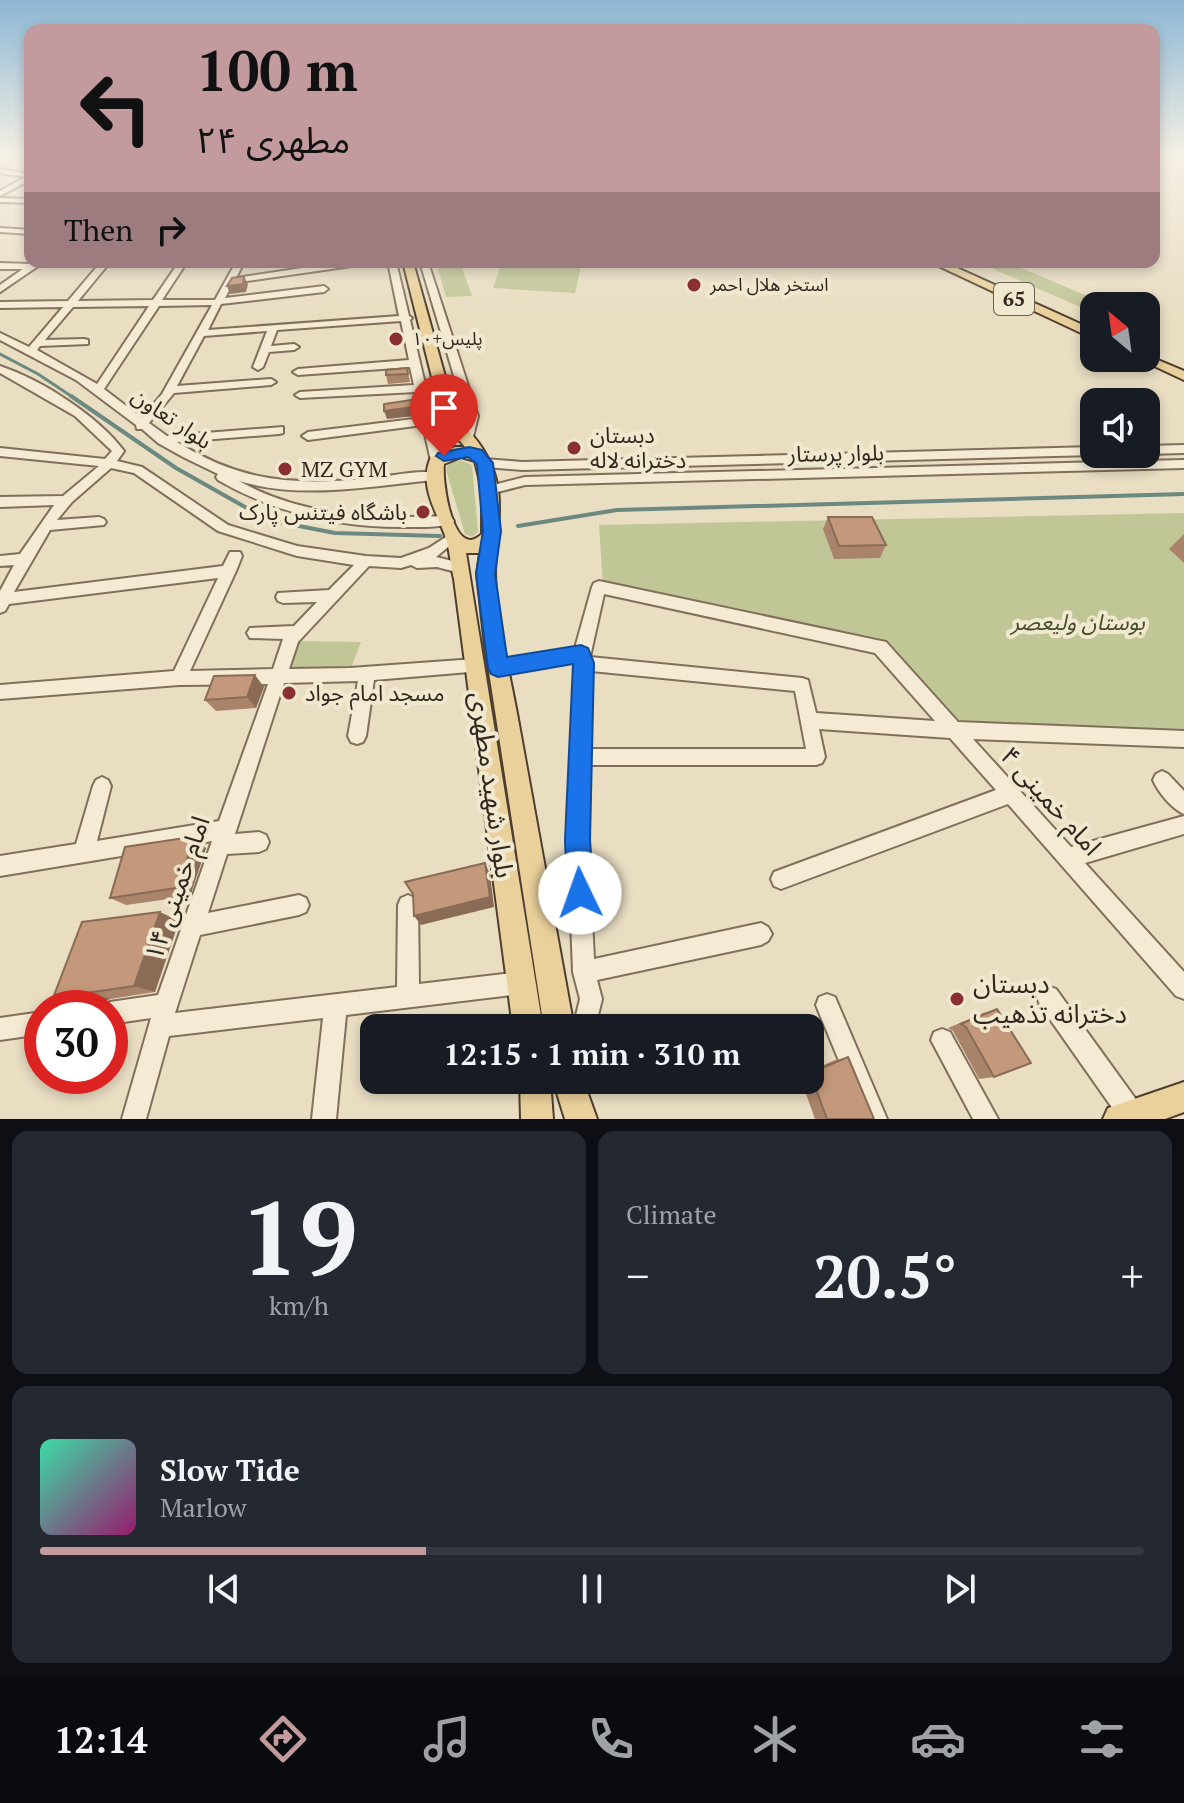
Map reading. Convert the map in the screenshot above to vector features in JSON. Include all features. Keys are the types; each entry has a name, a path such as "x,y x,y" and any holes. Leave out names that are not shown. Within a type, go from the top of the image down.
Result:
{"main road":[{"path":"410,268 450,421 436,468"},
{"name":"65","path":"948,268 1080,329"},
{"name":"65","path":"972,268 1080,317"},
{"path":"1160,352 1184,363"},
{"path":"1160,365 1184,376"},
{"path":"450,421 468,438 480,458"},
{"path":"436,468 460,451 480,458"},
{"name":"بلوار شهید مطهری","path":"480,458 490,490 491,537 486,574 487,667 526,1014"},
{"name":"بلوار شهید مطهری","path":"436,468 487,667 556,1014"},
{"path":"451,534 474,548 491,537"},
{"path":"573,1094 581,1119"},
{"path":"1125,1117 1184,1097"}],"street":[{"path":"0,230 24,232"},
{"path":"0,266 24,265"},
{"path":"0,289 32,268"},
{"path":"29,353 101,268"},
{"path":"98,390 179,268"},
{"path":"141,426 170,390 215,302 237,268"},
{"path":"230,281 318,268"},
{"path":"394,268 429,421 436,468"},
{"path":"426,268 472,416 468,438"},
{"path":"0,305 215,302 324,289"},
{"path":"201,333 407,318"},
{"path":"258,367 273,328"},
{"name":"بلوار تعاون","path":"0,336 98,390 161,440 201,463 246,479 274,484 341,484 436,468"},
{"path":"40,343 84,342"},
{"path":"265,349 294,347"},
{"path":"298,372 416,363"},
{"path":"0,369 95,425 118,451 109,465 66,500 2,603"},
{"path":"170,390 271,382"},
{"path":"300,395 422,388"},
{"path":"308,436 429,421"},
{"path":"161,440 279,430"},
{"path":"1160,450 1184,449"},
{"name":"بلوار پرستار","path":"480,458 522,466 1080,451"},
{"path":"0,452 92,460 138,470 223,528 297,551 366,561 437,562 460,568"},
{"path":"1050,452 1062,467"},
{"path":"201,463 238,487 315,515 451,534"},
{"name":"بلوار پرستار","path":"490,490 525,481 1184,464"},
{"path":"0,502 66,500"},
{"path":"48,525 99,522"},
{"path":"401,563 434,552 451,534"},
{"path":"179,678 235,556"},
{"path":"0,561 27,559"},
{"name":"امام خمینی ۱۴","path":"134,1119 163,1016 291,639 329,596 366,561"},
{"path":"2,603 229,571"},
{"name":"امام خمینی ۴","path":"582,659 599,587 880,647 1184,988"},
{"path":"283,597 329,596"},
{"path":"255,633 297,632"},
{"path":"582,659 578,840 584,972 591,999 587,1014"},
{"path":"0,692 179,678 367,674 582,659 802,685 816,757 579,757"},
{"path":"357,736 367,674"},
{"path":"808,720 952,730 1184,739"},
{"path":"1162,780 1184,805"},
{"path":"84,851 102,786"},
{"path":"781,879 1009,794"},
{"path":"1067,858 1184,825"},
{"path":"0,866 84,851 225,837 259,842"},
{"path":"194,926 299,905"},
{"path":"408,905 408,996"},
{"path":"584,972 761,934"},
{"path":"128,1014 163,1016 336,1005 521,983"},
{"path":"1048,997 1125,1117"},
{"path":"324,1119 336,1005"},
{"path":"827,1005 875,1119"},
{"path":"0,1029 24,1026"},
{"path":"942,1040 986,1119"}],"green space":[{"path":"438,268 462,268 472,296 446,297"},
{"path":"500,268 581,268 575,293 493,288"},
{"path":"991,268 1021,268 1080,293 1080,307"},
{"path":"460,460 472,465 478,532 472,537 465,534 446,470 448,464"},
{"name":"بوستان ولیعصر","path":"1184,513 1184,729 965,727 879,638 603,585 599,525"},
{"path":"293,641 361,642 349,673 280,674"}],"building":[{"path":"244,276 243,284 227,286 232,278"},
{"path":"407,368 408,374 386,375 386,370"},
{"path":"412,400 412,407 384,411 384,404"},
{"path":"828,517 872,517 886,545 839,546"},
{"path":"255,675 247,697 205,700 214,676"},
{"path":"191,837 194,840 176,888 110,898 125,847"},
{"path":"485,863 490,897 414,916 413,894 405,882"},
{"path":"160,912 134,986 107,990 56,990 82,922"},
{"path":"997,1009 1031,1063 994,1077 966,1027 961,1024"},
{"path":"848,1057 874,1119 827,1119 818,1094 824,1094 824,1067"}],"waterway":[{"path":"0,354 71,396"},
{"path":"71,396 176,468 268,520 335,533 440,536"},
{"path":"518,526 617,510 1184,494"}],"place":[{"name":"استخر هلال احمر","path":"694,285"},
{"name":"پلیس+۱۰","path":"396,339"},
{"name":"دبستان دخترانه لاله","path":"574,448"},
{"name":"MZ GYM","path":"285,469"},
{"name":"باشگاه فیتنس پارک","path":"423,512"},
{"name":"مسجد امام جواد","path":"289,693"},
{"name":"دبستان دخترانه تذهیب","path":"957,999"}],"route":[{"path":"444,456 460,451 469,452 482,458 485,463 492,531 486,574 498,668 581,654 580,893"}]}
